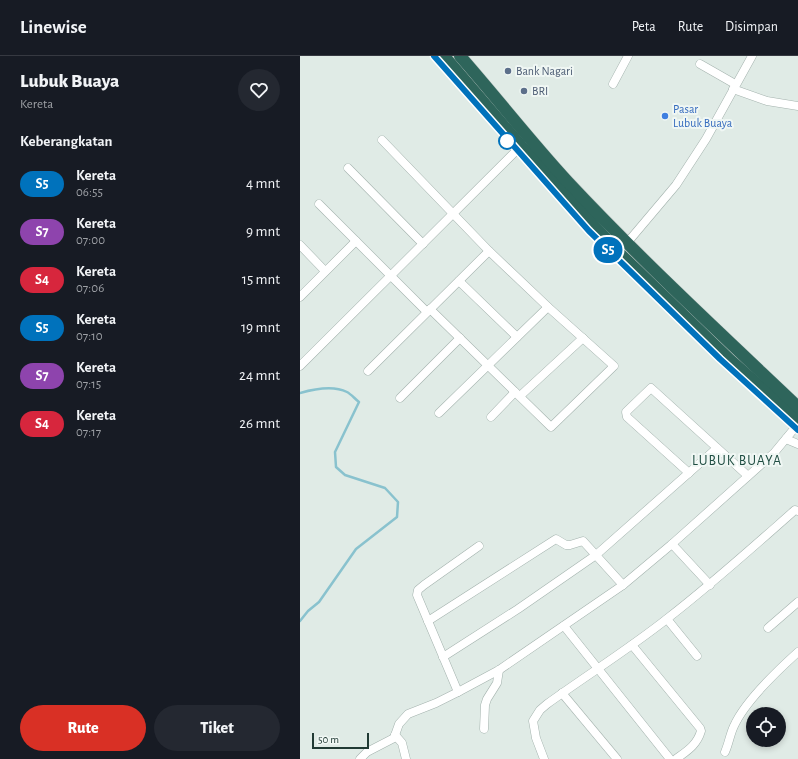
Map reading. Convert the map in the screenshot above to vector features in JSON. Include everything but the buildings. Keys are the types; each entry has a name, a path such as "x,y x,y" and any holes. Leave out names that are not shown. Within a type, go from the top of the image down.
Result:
{"highway":[{"path":"460,56 567,181 687,303 798,407"},
{"path":"449,57 462,77 521,146 619,253 730,360 798,420"},
{"path":"462,77 464,70 468,68 471,69"}],"street":[{"path":"613,84 628,56"},
{"path":"627,243 676,185 706,139 734,86 752,56"},
{"path":"700,64 734,86 767,101 798,106"},
{"path":"319,204 391,277 460,338 551,426 614,366 548,307 489,251 382,140"},
{"path":"300,366 521,146"},
{"path":"348,168 423,244"},
{"path":"300,297 356,241"},
{"path":"300,245 325,271"},
{"path":"368,370 489,251"},
{"path":"459,281 517,337"},
{"path":"439,413 548,307"},
{"path":"400,398 460,338"},
{"path":"491,417 583,338"},
{"path":"689,473 627,417 626,412 651,388 748,476"},
{"path":"360,759 366,752 392,740 399,724 408,714 436,703 499,670 623,585 672,544 774,453 798,424"},
{"path":"786,439 798,444"},
{"path":"443,656 518,609 596,555 717,448"},
{"path":"544,759 536,738 533,721 540,710 597,668 632,645 710,586 795,510 798,511"},
{"path":"428,621 556,539 570,546 583,541 623,585"},
{"path":"672,544 710,586"},
{"path":"458,692 417,595 418,590 424,585 479,546"},
{"path":"768,628 798,602"},
{"path":"667,619 697,656"},
{"path":"564,626 670,759"},
{"path":"632,645 700,728 701,731 696,743 676,759"},
{"path":"725,752 733,727 739,716 763,687 798,652"},
{"path":"484,729 486,699 497,683 499,670"},
{"path":"562,693 615,758"},
{"path":"395,735 402,743 406,759"}],"waterway":[{"path":"300,393 330,388 347,392 359,402 335,452 336,467 345,475 385,488 398,502 397,517 356,549 319,602 308,611 300,621"}],"railway":[{"path":"434,56 589,231 720,359 798,430"}],"train":[{"name":"S5","path":"434,56 516,151 589,231 720,359 798,430"}],"place":[{"name":"Bank Nagari","path":"508,71"},
{"name":"BRI","path":"524,91"},
{"name":"Pasar Lubuk Buaya","path":"665,116"}],"district":[{"name":"LUBUK BUAYA","path":"737,460"}]}
